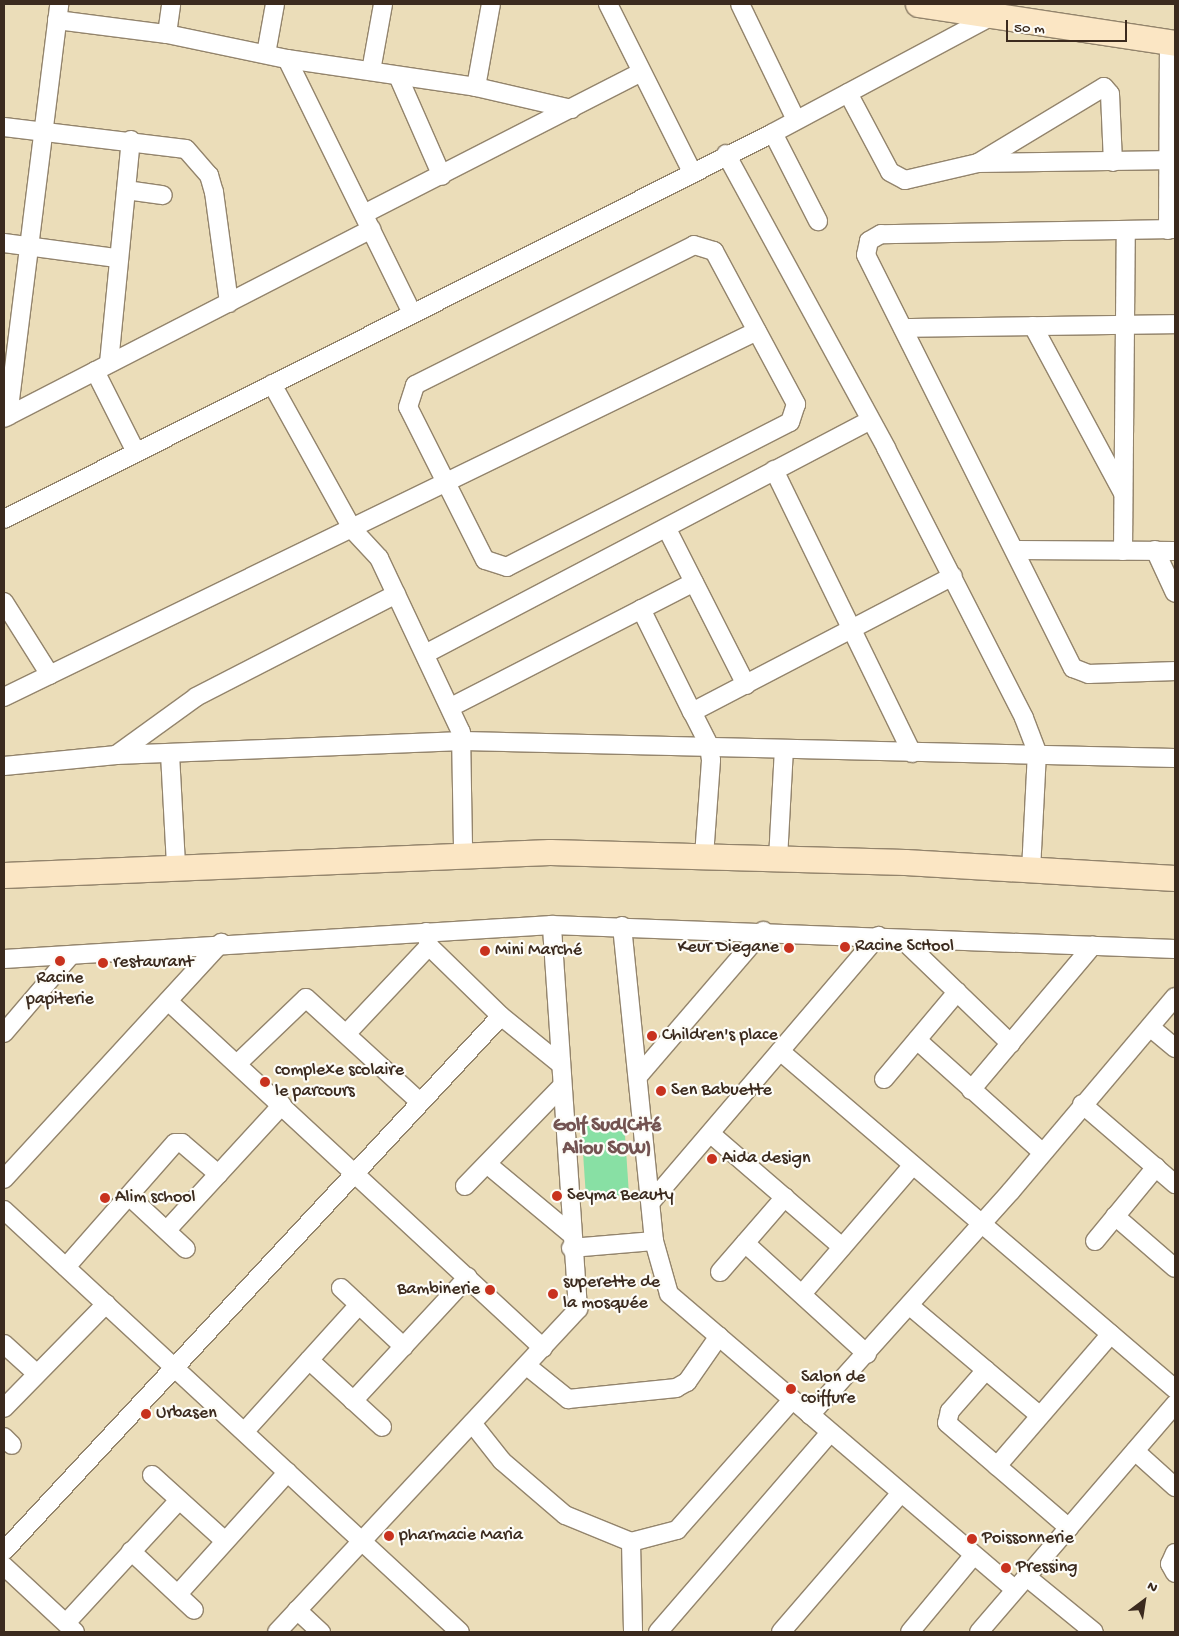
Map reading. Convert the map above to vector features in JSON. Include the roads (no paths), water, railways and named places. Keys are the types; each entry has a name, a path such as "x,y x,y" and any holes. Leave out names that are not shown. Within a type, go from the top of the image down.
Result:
{"main road":[{"path":"918,4 1172,42"},
{"path":"4,875 463,852 704,856 1031,869 1175,878"}],"street":[{"path":"167,34 171,4"},
{"path":"266,54 275,4"},
{"path":"370,71 383,4"},
{"path":"476,87 491,4"},
{"path":"608,4 692,172"},
{"path":"740,4 795,118"},
{"path":"6,417 41,130 58,12 287,59 476,87 571,109"},
{"path":"4,519 726,154 773,133 795,118 848,93 990,16"},
{"path":"1172,42 1172,230 881,234 869,241 866,255 1016,550 1073,668 1089,674 1175,671"},
{"path":"287,59 412,313"},
{"path":"6,417 229,304 442,176 641,72"},
{"path":"398,76 442,176"},
{"path":"978,163 1104,87 1110,94 1113,162"},
{"path":"848,93 895,178 910,180 978,163 1171,160"},
{"path":"4,127 131,140 186,149 208,174 229,304"},
{"path":"773,133 818,221"},
{"path":"131,140 118,258 102,367 136,452"},
{"path":"726,154 952,576 1037,752 1031,869"},
{"path":"126,190 162,195"},
{"path":"1123,551 1126,231"},
{"path":"4,243 118,258"},
{"path":"694,244 714,251 796,404 790,422 507,567 484,560 448,483 408,408 415,385 694,244"},
{"path":"903,328 1175,324"},
{"path":"1033,326 1124,494"},
{"path":"4,697 352,530 756,331"},
{"path":"272,384 352,530 371,546 427,653 451,707 463,741 463,852"},
{"path":"427,653 667,529 774,470 869,421"},
{"path":"774,470 912,753"},
{"path":"667,529 746,685"},
{"path":"1016,550 1175,551"},
{"path":"1155,550 1175,593"},
{"path":"692,712 952,576"},
{"path":"451,707 694,582"},
{"path":"116,755 196,697 396,594"},
{"path":"4,602 50,675"},
{"path":"642,609 710,745 704,856"},
{"path":"4,766 116,755 463,741 710,745 912,753 1037,752 1175,758"},
{"path":"778,860 784,749"},
{"path":"170,754 176,866"},
{"path":"277,1632 360,1540 527,1366 578,1309 571,1241 572,1188 560,1087 552,925"},
{"path":"4,959 70,956 221,943 428,939 552,925 763,931 878,936 902,939 1175,948"},
{"path":"622,926 640,1074 654,1241 669,1294 1013,1588"},
{"path":"640,1074 763,931"},
{"path":"651,1202 878,936"},
{"path":"428,939 501,1016 559,1063"},
{"path":"347,1033 428,939"},
{"path":"902,939 1010,1044"},
{"path":"4,1179 221,943"},
{"path":"971,1090 1093,945"},
{"path":"4,1033 70,956"},
{"path":"884,1079 957,992"},
{"path":"236,1064 302,998 311,1000 420,1102"},
{"path":"810,1415 910,1306 1175,998"},
{"path":"168,1001 468,1276 543,1348"},
{"path":"4,1551 172,1365 501,1016"},
{"path":"1150,1027 1175,1048"},
{"path":"917,1040 1043,1153"},
{"path":"780,1051 913,1165 983,1222 1175,1389"},
{"path":"464,1186 488,1164 560,1087"},
{"path":"1082,1104 1175,1184"},
{"path":"167,1230 282,1105"},
{"path":"711,1134 842,1247"},
{"path":"66,1267 178,1141 218,1174"},
{"path":"488,1164 571,1241 654,1241"},
{"path":"802,1294 913,1165"},
{"path":"1095,1241 1156,1167"},
{"path":"130,1197 186,1249"},
{"path":"720,1272 785,1198"},
{"path":"4,1210 460,1632"},
{"path":"1115,1216 1173,1263"},
{"path":"745,1243 867,1354"},
{"path":"353,1401 468,1276"},
{"path":"340,1288 404,1347"},
{"path":"4,1408 36,1373 106,1304"},
{"path":"245,1431 359,1305"},
{"path":"910,1306 1040,1416"},
{"path":"997,1466 1111,1334"},
{"path":"527,1366 565,1399 676,1388 687,1382 719,1336"},
{"path":"4,1344 36,1373"},
{"path":"309,1360 382,1427"},
{"path":"986,1370 946,1418 997,1466 1070,1528"},
{"path":"472,1423 502,1460 565,1515 632,1542 677,1530 792,1400"},
{"path":"979,1632 1013,1588 1028,1578 1175,1404"},
{"path":"658,1632 830,1433"},
{"path":"1135,1451 1175,1487"},
{"path":"178,1594 288,1472"},
{"path":"152,1475 225,1541"},
{"path":"781,1632 901,1493"},
{"path":"4,1566 70,1628 131,1551 179,1500"},
{"path":"632,1542 633,1632"},
{"path":"131,1551 194,1610"},
{"path":"1175,1553 1170,1564 1175,1573"},
{"path":"910,1632 974,1555"},
{"path":"1028,1578 1094,1632"},
{"path":"297,1610 321,1632"}],"place":[{"name":"Racine ScHool","path":"845,947"},
{"name":"Keur Diegane","path":"789,948"},
{"name":"Mini Marché","path":"485,951"},
{"name":"Racine papiterie","path":"60,961"},
{"name":"restaurant","path":"103,963"},
{"name":"Children's place","path":"652,1036"},
{"name":"complexe scolaire le parcours","path":"265,1082"},
{"name":"Sen Babuette","path":"661,1091"},
{"name":"Aida design","path":"712,1159"},
{"name":"Seyma Beauty","path":"557,1196"},
{"name":"Alim school","path":"105,1198"},
{"name":"Bambinerie","path":"490,1290"},
{"name":"superette de la mosquée","path":"553,1294"},
{"name":"Salon de coiffure","path":"791,1389"},
{"name":"Urbasen","path":"146,1414"},
{"name":"pharmacie Maria","path":"389,1536"},
{"name":"Poissonnerie","path":"972,1539"},
{"name":"Pressing","path":"1006,1568"}],"district":[{"name":"Golf Sud(Cité Aliou SOW)","path":"607,1138"}]}
